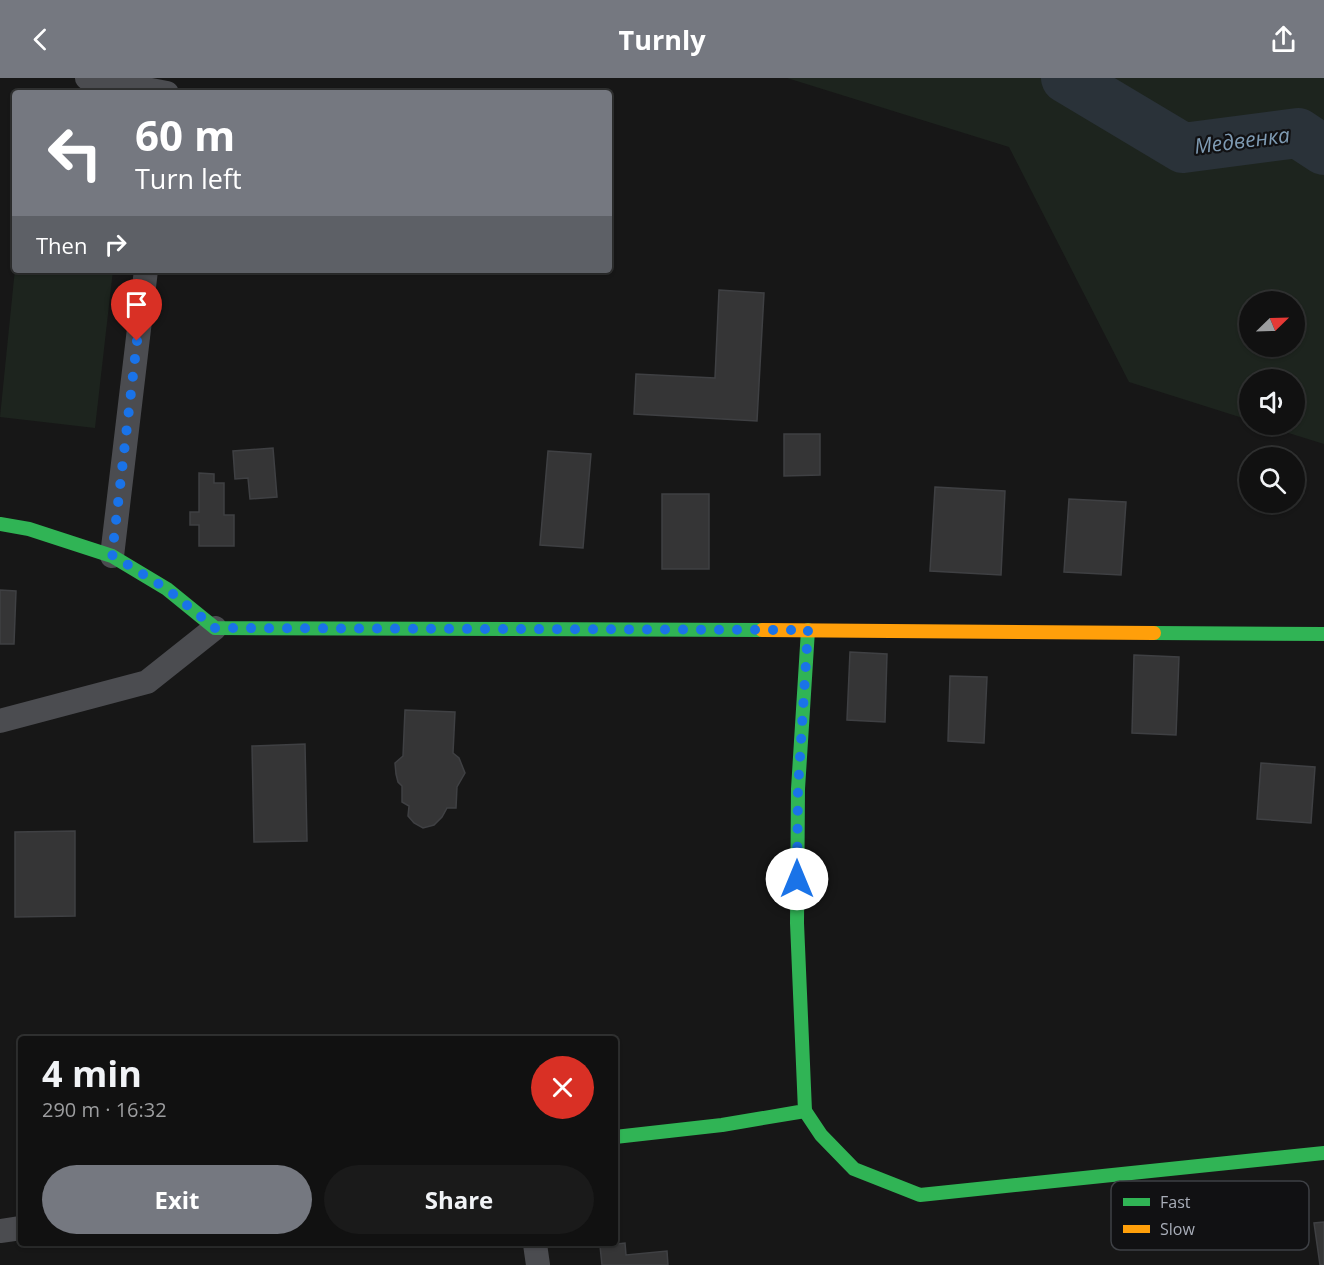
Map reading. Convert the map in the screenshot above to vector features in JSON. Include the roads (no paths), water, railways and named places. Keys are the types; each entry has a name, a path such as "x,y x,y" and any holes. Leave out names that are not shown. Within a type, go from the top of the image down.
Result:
{"street":[{"path":"87,78 151,90"},
{"path":"112,555 146,273"},
{"path":"0,524 29,529 112,555 167,589 215,628"},
{"path":"0,721 147,682 215,628 1324,634"},
{"path":"808,630 797,812 797,923 806,1111 820,1135 854,1169 920,1195 1324,1153"},
{"path":"618,1137 722,1125 806,1111"},
{"path":"0,1231 18,1228"},
{"path":"535,1246 538,1265"}],"waterway":[{"name":"Медвенка","path":"1066,78 1183,148 1298,133 1324,150"}]}
